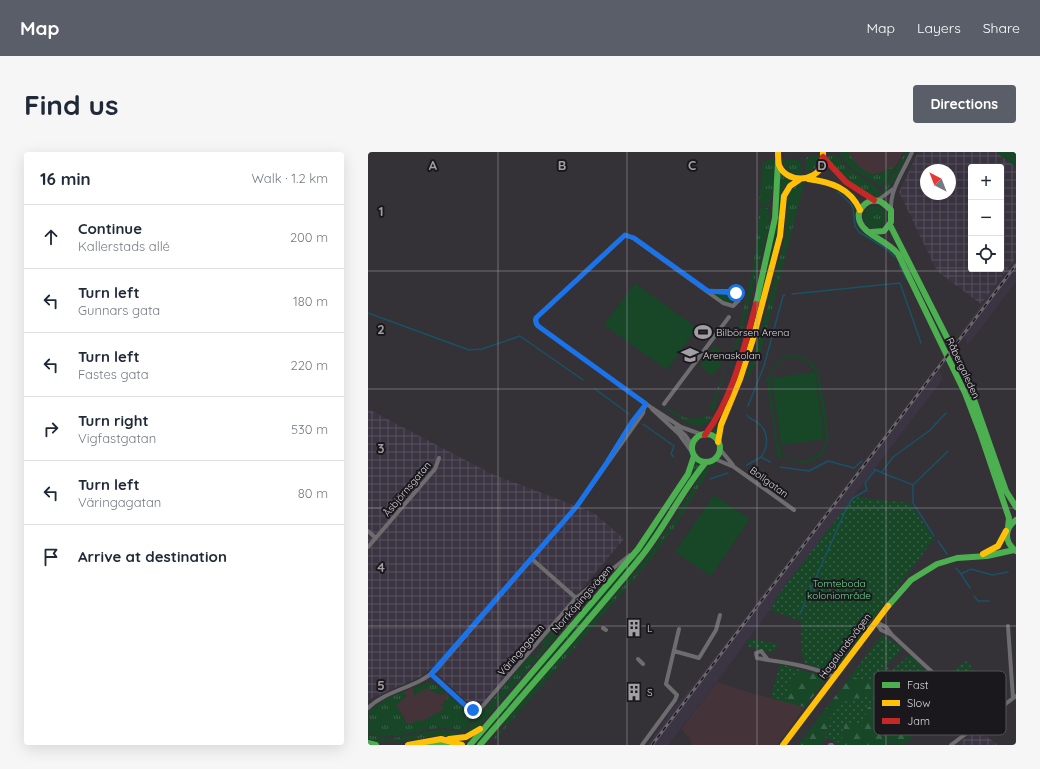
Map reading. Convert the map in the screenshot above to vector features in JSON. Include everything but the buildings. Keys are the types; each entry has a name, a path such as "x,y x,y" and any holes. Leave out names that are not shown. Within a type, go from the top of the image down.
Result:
{"main road":[{"path":"777,152 778,160 774,227 744,344 718,418 710,431 696,439 693,451 702,462 715,458 719,445 721,425 740,379 753,339 780,236 784,196 790,186 818,172 822,164 823,155"},
{"path":"778,160 785,174 802,179 822,180 837,185 855,200 860,210 861,224 871,232 880,232 890,225 892,219 891,210 887,205 860,193 843,179 823,155"},
{"path":"860,210 866,203 876,200"},
{"name":"Råbergaleden","path":"890,225 893,234 964,371 1006,491 1016,507"},
{"name":"Råbergaleden","path":"871,232 887,242 900,258 960,384 972,411 1009,518 1007,542 1015,550"},
{"path":"704,435 712,436 719,445"},
{"name":"Norrköpingsvägen","path":"470,745 484,726 638,549 688,474 693,451"},
{"name":"Norrköpingsvägen","path":"480,745 641,557 666,522 696,474 706,462"},
{"name":"Hagalundsvägen","path":"977,556 993,550 1007,529 1016,520"},
{"name":"Hagalundsvägen","path":"783,745 902,588 919,573 943,561 957,558 989,556 1007,550 1015,550"},
{"path":"446,743 466,737 484,726"},
{"path":"408,745 432,738 446,743 462,745"},
{"path":"368,743 376,745"}],"street":[{"path":"891,210 891,198 894,187 912,152"},
{"path":"876,200 894,187"},
{"path":"704,435 681,427 652,408 645,406 538,326 536,323 536,318 625,235 634,238 726,305 733,306 739,300 738,294 734,292 708,291"},
{"path":"664,404 729,317"},
{"path":"368,708 380,699 420,682 431,674 577,506 640,418 645,406"},
{"path":"652,408 685,440 693,451"},
{"path":"664,419 680,430 693,451"},
{"name":"Bollgatan","path":"719,445 734,467"},
{"name":"Åsbjörnsgatan","path":"368,547 435,469 438,458"},
{"name":"Bollgatan","path":"715,458 734,467 794,510"},
{"path":"368,531 376,538"},
{"name":"Väringagatan","path":"431,674 466,706 473,710 482,708 576,598 638,549"},
{"path":"532,559 576,598"},
{"path":"674,651 699,658 716,629 720,615"},
{"path":"876,622 886,627 892,635 931,671"},
{"path":"1006,703 1014,697 1008,626"},
{"path":"642,745 676,700 677,695 666,684 679,630"},
{"path":"638,659 643,664"},
{"path":"768,660 789,663 826,673 834,677"},
{"path":"951,745 964,735"}],"shaded area":[{"path":"848,152 903,152 897,164 874,175 864,172 852,159"},
{"path":"918,152 996,152 1016,167 1016,258 981,304 937,271 899,192"},
{"path":"1016,258 1016,282 968,345 961,332"},
{"path":"937,366 943,379 776,598 775,603 717,682 668,745 648,745 672,709 695,683"},
{"path":"368,409 492,474 594,513 624,539 485,702 478,706 471,706 431,668 420,677 368,700"},
{"path":"717,682 805,707 777,745 691,745 690,739 681,729"},
{"path":"414,687 413,690 416,693 429,687 431,691 441,695 446,692 451,697 449,696 442,705 444,709 421,722 408,725 396,705 407,696 403,692"},
{"path":"970,735 986,735 998,745 956,745"}],"green space":[{"path":"839,152 848,152 858,166 870,174 881,173 897,164 885,183 879,186 875,181 874,182 849,166"},
{"path":"905,152 908,152 897,176 885,193 883,188"},
{"path":"996,152 1016,152 1016,167"},
{"path":"836,155 846,167 876,187 883,194 868,194 852,183 826,156"},
{"path":"819,156 815,168 805,174 805,159 808,157"},
{"path":"768,159 775,159 774,181 769,206 759,205 762,165"},
{"path":"782,159 798,160 801,163 802,175 791,173 784,166"},
{"path":"780,173 791,181 785,186 782,193 778,230 752,333 740,370 718,424 729,395 773,242"},
{"path":"803,182 803,188 760,355 748,378 746,377 760,335 785,238 788,195 793,188"},
{"path":"875,206 883,209 886,217 883,225 875,228 867,225 864,217 867,209"},
{"path":"760,207 768,208 770,218 769,227 732,367 730,367 753,269"},
{"path":"635,283 697,328 667,370 604,325"},
{"path":"712,294 732,294 736,299 731,303 723,301"},
{"path":"714,346 727,355 713,376 700,366"},
{"path":"789,355 804,357 815,366 819,375 827,418 828,440 826,448 819,457 813,461 805,463 793,461 787,457 781,452 781,458 778,459 766,377 769,377 776,363","holes":["793,357 807,361 816,372 826,436 825,445 821,452 815,457 800,461 785,455 780,448 775,425 770,380 775,367 784,359"]},
{"path":"729,359 718,393 714,413 710,408"},
{"path":"815,372 824,439 781,445 772,378"},
{"path":"664,407 669,408 689,419 705,416 712,417 707,423 695,425 681,419"},
{"path":"718,424 716,435 712,433"},
{"path":"696,462 700,464 668,515 629,568 477,743 511,700 636,555 666,515 687,481"},
{"path":"714,463 719,463 711,467 675,526 648,563 496,739 494,737 507,724 505,722 639,568 675,519 703,472"},
{"path":"714,495 750,519 711,576 675,552"},
{"name":"Tomteboda koloniområde","path":"853,497 910,503 934,539 833,672 806,664 802,656 801,621 770,610 775,603 776,598"},
{"path":"605,579 480,725 466,734 478,712 487,707 530,655 533,658 544,645 541,643 577,602"},
{"path":"882,635 903,648 881,671 874,671 874,679 872,681 850,677"},
{"path":"749,639 779,644 772,653 747,646"},
{"path":"910,655 927,671 891,671"},
{"path":"967,661 974,671 952,671"},
{"path":"780,664 801,670 788,688 785,702 771,698"},
{"path":"886,666 891,671 881,671"},
{"path":"801,670 828,677 805,707 785,702 788,688"},
{"path":"850,677 872,681 874,679 874,703 832,710 826,738 821,745 798,745"},
{"path":"431,682 446,692 444,695 431,691 429,688 416,693 417,697 415,696 413,692 414,687"},
{"path":"403,692 407,696 396,705 408,725 419,719 421,722 444,709 442,705 449,696 475,715 466,730 463,732 442,728 394,736 368,733 369,711 386,699"},
{"path":"874,694 874,705 868,707 862,726 845,722 841,743 826,738 832,710 843,701"},
{"path":"874,705 874,735 912,735 913,737 903,745 888,743 886,745 836,745 833,740 840,743 845,722"},
{"path":"436,730 446,730 464,735 436,736 394,742 368,740 368,735 390,739"}],"waterway":[{"path":"838,192 850,203 853,208 855,226 859,232 885,248 895,257"},
{"path":"899,265 907,280"},
{"path":"792,294 900,283 921,343"},
{"path":"748,406 764,366 783,296 785,295"},
{"path":"368,313 469,350 482,349 520,336 583,380"},
{"path":"595,389 629,414"},
{"path":"882,472 893,457 929,431 946,413"},
{"path":"747,415 757,422 766,434 764,453 761,457"},
{"path":"643,424 674,446 671,454 674,457"},
{"path":"913,485 948,451"},
{"path":"747,465 761,457 770,462"},
{"path":"780,467 809,471 828,461 854,468 862,461"},
{"path":"874,469 913,485 913,503 934,536"},
{"path":"825,557 847,507 853,498 867,490 865,483 875,470"},
{"path":"710,479 728,473"},
{"path":"938,541 947,554"},
{"path":"800,614 824,559"},
{"path":"956,568 970,588"},
{"path":"961,574 971,569 992,575 1008,572"},
{"path":"974,596 978,601 989,601"}],"railway":[{"path":"652,745 1016,265"}],"traffic: fast":[{"path":"756,304 775,218 778,162"},
{"path":"871,232 884,231 891,222 891,210 884,203 879,201 870,201 863,206 859,213 860,222 867,231 889,245 898,254 965,393 1009,518 1008,527"},
{"path":"890,225 964,371 1006,491 1016,507"},
{"path":"706,434 716,438 720,448 716,458 706,462 696,458 692,448 696,438 706,434"},
{"path":"470,745 638,549 688,474 694,456"},
{"path":"480,745 650,546 689,485 706,462"},
{"path":"1016,520 1009,527 1007,536 1009,544 1016,551"},
{"path":"888,606 911,580 937,564 957,558 987,556 1014,550"},
{"path":"368,743 376,745"},
{"path":"420,744 437,743 448,745"}],"traffic: slow":[{"path":"778,152 779,165 783,171 794,178 807,178 818,171 822,165 823,152"},
{"path":"808,179 839,187 851,196 860,210"},
{"path":"718,442 721,425 740,379 753,339 780,236 784,196 790,186 799,180"},
{"path":"983,554 998,546 1006,531"},
{"path":"783,745 888,606"},
{"path":"449,739 466,737 480,729"},
{"path":"408,745 441,739 462,745"}],"traffic: jam":[{"path":"823,157 846,182 874,200"},
{"path":"705,435 715,421 730,389 742,355 756,304"}],"place":[{"name":"Bilbörsen Arena","path":"703,332"},
{"name":"Arenaskolan","path":"690,355"},
{"name":"L","path":"634,628"},
{"name":"S","path":"634,692"}],"route":[{"path":"473,710 466,706 431,674 437,669 577,506 606,464 610,455 639,411 644,408 646,404 538,326 536,323 536,318 625,235 634,238 708,291 731,291 736,293"}]}
